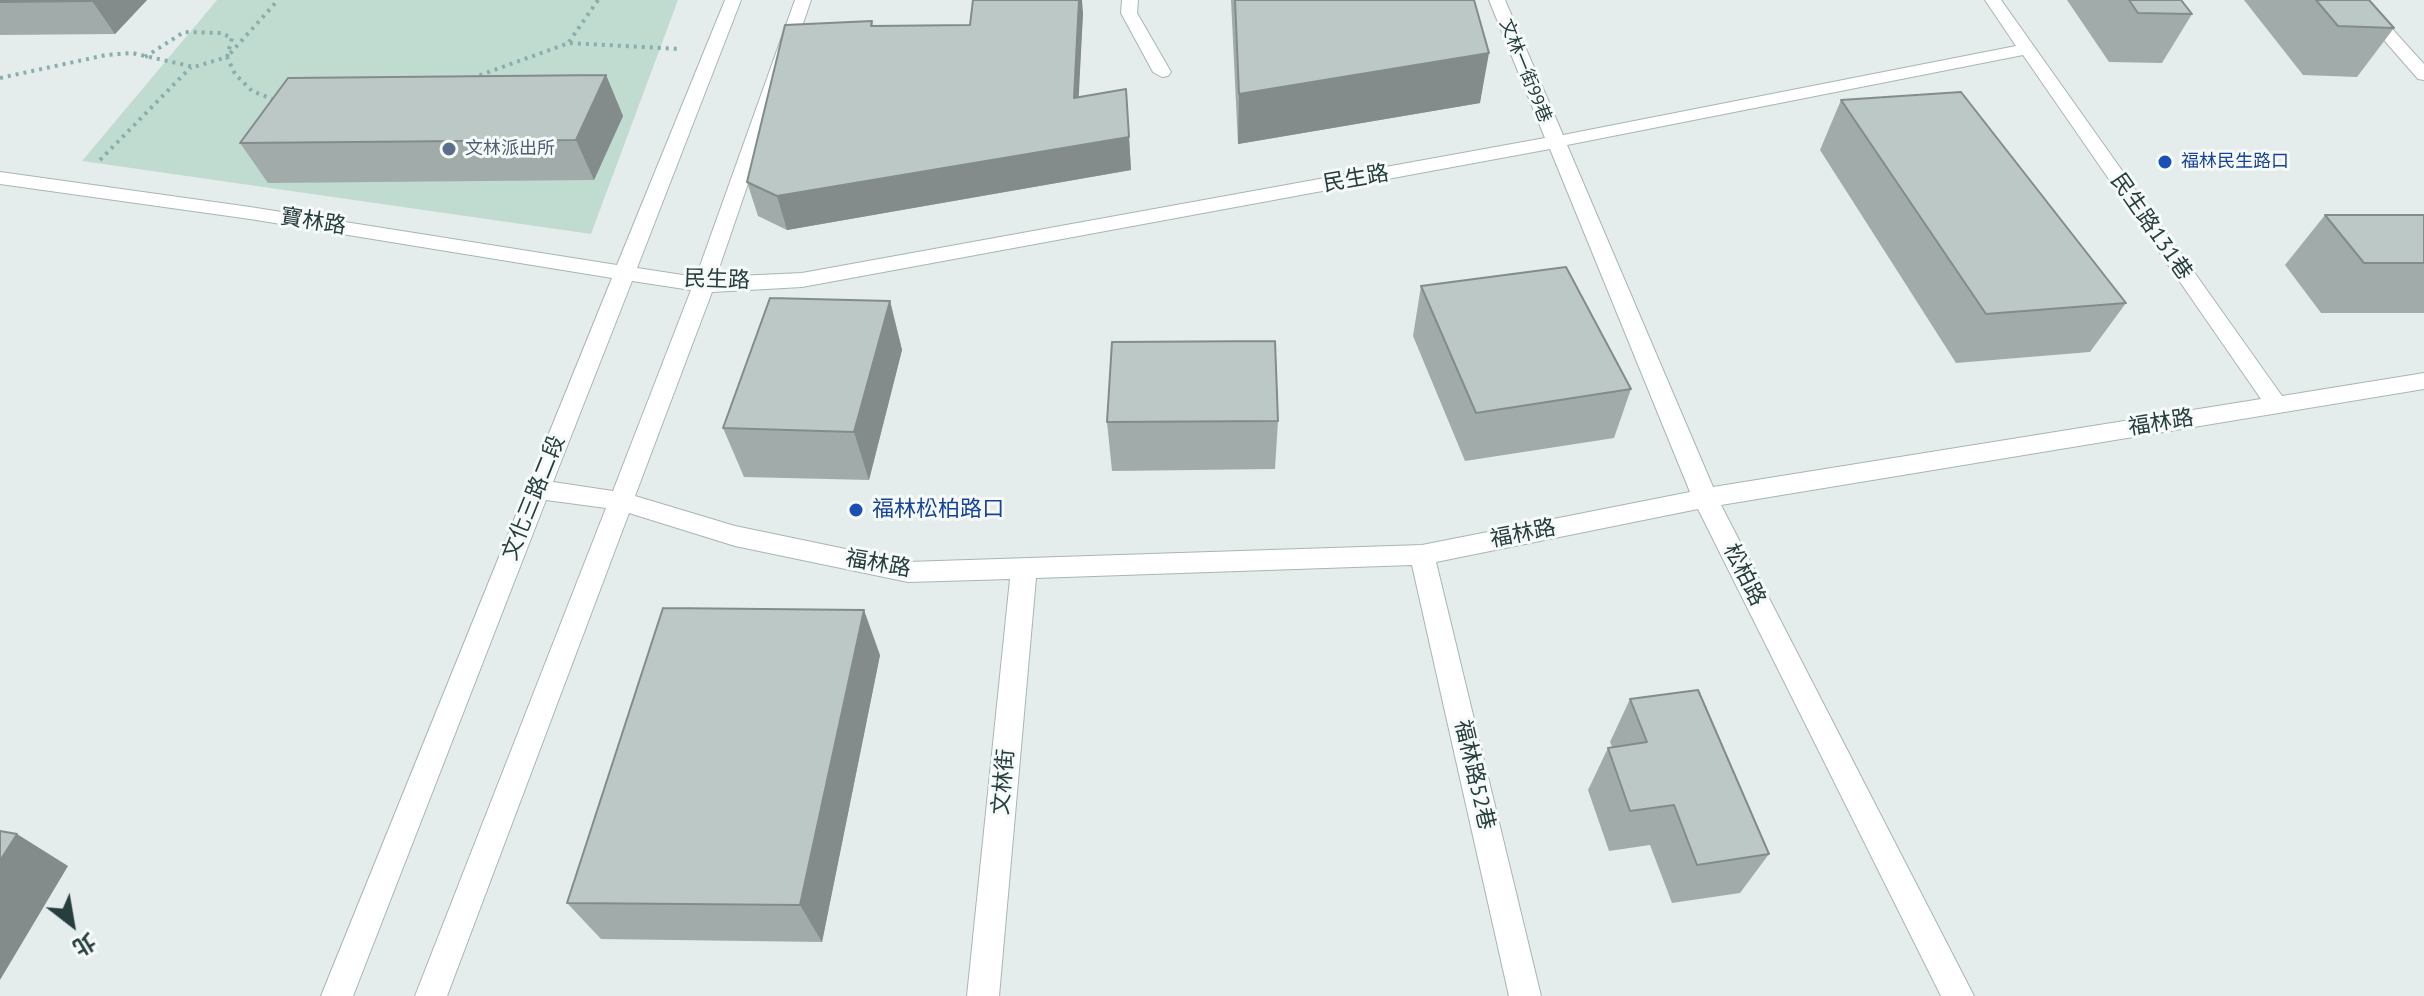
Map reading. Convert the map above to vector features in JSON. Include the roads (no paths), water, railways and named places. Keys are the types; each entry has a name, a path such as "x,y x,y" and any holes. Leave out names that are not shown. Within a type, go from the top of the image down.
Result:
{"street":[{"name":"文化三路二段","path":"337,996 733,0"},
{"path":"431,996 702,285 803,0"},
{"path":"1130,0 1129,13 1162,72"},
{"name":"文林一街99巷","path":"1497,0 1554,142"},
{"path":"1993,0 2026,49"},
{"path":"2357,0 2424,75"},
{"name":"民生路","path":"625,270 702,285 802,280 1554,142 2026,49"},
{"name":"民生路131巷","path":"2026,49 2276,404"},
{"name":"松柏路","path":"1554,142 1705,498 1958,996"},
{"name":"寶林路","path":"0,178 625,270"},
{"name":"福林路","path":"537,489 620,501 735,536 908,572 1422,555 1705,498 2424,381"},
{"name":"福林路52巷","path":"1422,555 1525,996"},
{"name":"文林街","path":"983,996 1024,568"}],"place":[{"name":"文林派出所","path":"449,149"},
{"name":"福林民生路口","path":"2165,162"},
{"name":"福林松柏路口","path":"856,510"}]}
